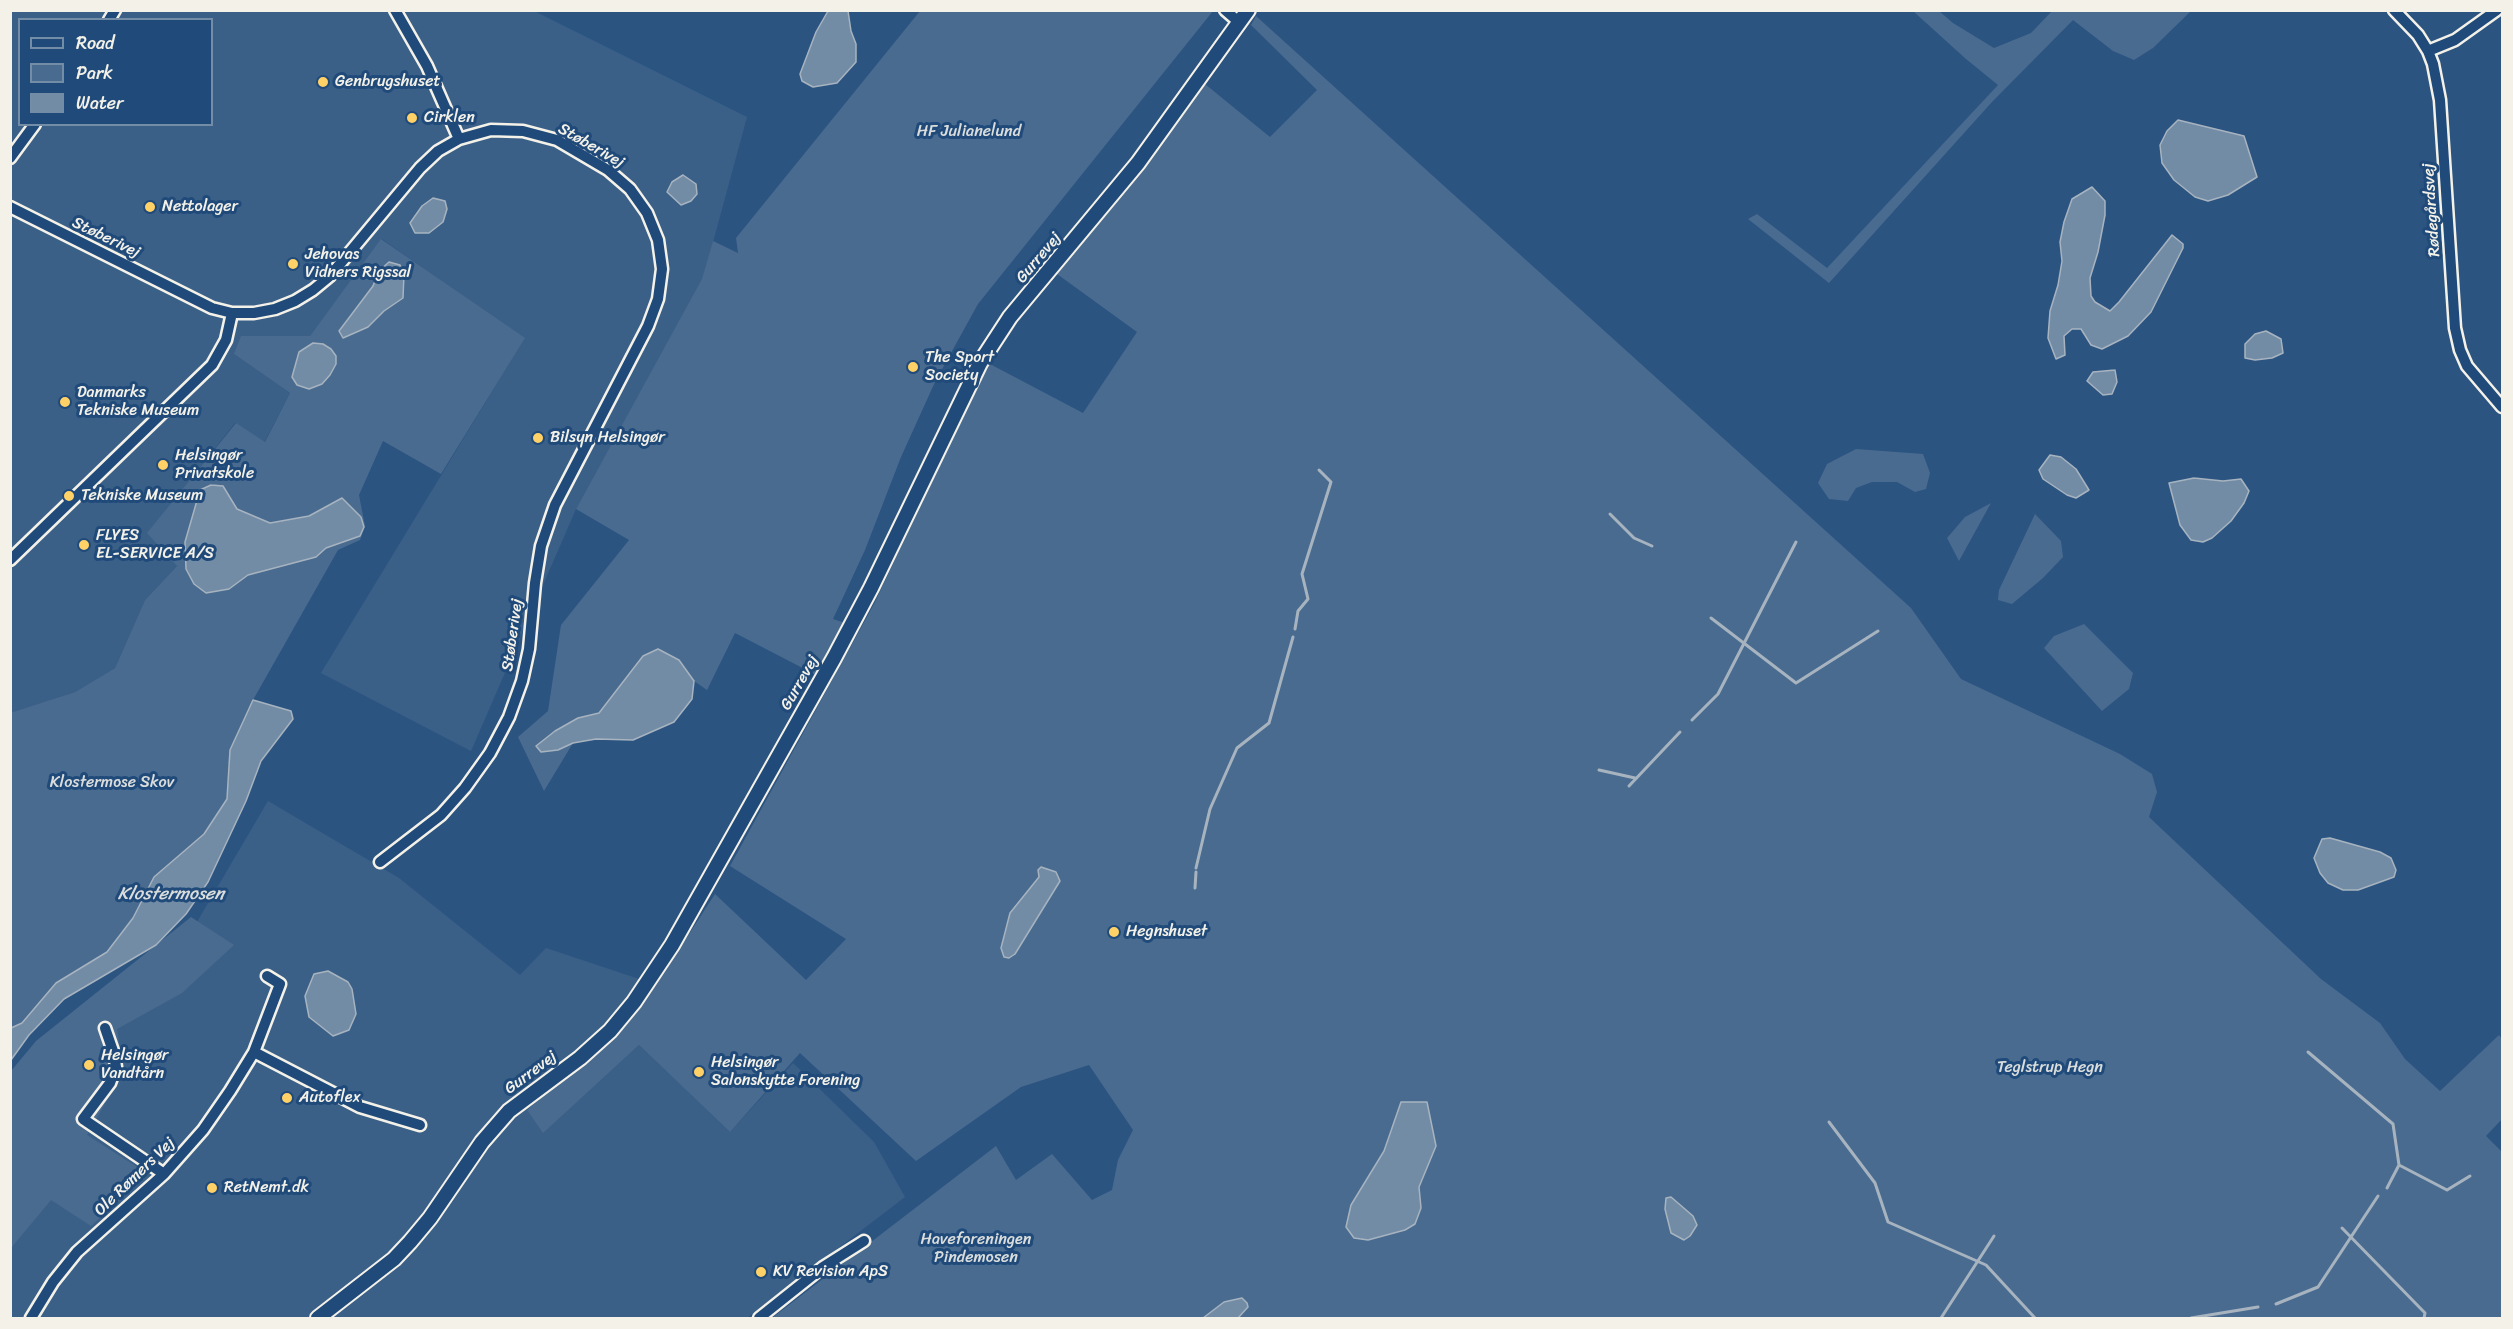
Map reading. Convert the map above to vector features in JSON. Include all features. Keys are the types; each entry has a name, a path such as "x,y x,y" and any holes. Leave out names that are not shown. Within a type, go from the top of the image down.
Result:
{"street":[{"path":"395,10 427,66 459,139"},
{"path":"1225,10 1240,23"},
{"name":"Gurrevej","path":"318,1318 394,1259 430,1218 482,1143 509,1111 580,1058 610,1031 634,1002 672,945 839,648 871,588 980,363 1010,317 1138,163 1248,10"},
{"name":"Rødegårdsvej","path":"2394,10 2418,35 2428,51 2440,100 2455,328 2460,350 2467,366 2502,408"},
{"path":"2428,51 2455,40 2497,10"},
{"path":"10,158 33,126"},
{"name":"Støberivej","path":"10,207 212,308 232,313 254,313 275,309 313,290 330,276 420,168 438,151 459,139 491,130 523,131 557,140 608,170 630,189 647,213 658,240 662,269 658,298 648,326 555,505 541,546 529,649 522,681 509,717 490,753 459,795 434,821 380,862"},
{"path":"10,560 212,366 226,340 232,313"},
{"name":"Ole Rømers Vej","path":"31,1318 53,1282 77,1252 164,1174 203,1130 230,1091 254,1052 280,984 267,975"},
{"path":"105,1028 116,1067 110,1083 83,1119 164,1174"},
{"path":"254,1052 360,1107 420,1125"},
{"path":"759,1318 824,1267 864,1241"}],"shaded area":[{"path":"10,11 534,11 747,117 703,279 576,509 471,751 321,673 524,339 382,239 310,336 234,354 290,393 264,443 235,423 148,533 177,566 145,600 115,668 75,692 11,713"},
{"path":"268,801 399,878 520,975 546,948 642,980 624,1024 527,1110 543,1132 639,1045 730,1132 793,1063 874,1142 905,1197 747,1318 11,1318 11,1079 187,939"}],"green space":[{"name":"HF Julianelund","path":"920,11 1213,11 978,304 935,382 901,457 865,550 833,619 848,624 820,677 735,633 707,690 694,681 679,659 658,649 643,656 599,713 578,719 536,746 558,750 573,743 544,791 518,737 548,711 561,625 629,540 576,509 702,279 713,241 738,253 736,238"},
{"path":"1913,11 1939,11 1953,23 1994,48 2031,33 2052,11 2191,11 2153,48 2134,60 2113,51 2073,20 1992,102 1829,283 1748,219 1757,214 1827,268 1998,85"},
{"path":"1256,16 1911,608 1961,679 2120,754 2152,774 2157,792 2149,817 2321,979 2380,1023 2405,1059 2440,1091 2499,1035 2502,1039 2502,1119 2486,1136 2502,1152 2502,1318 772,1318 996,1146 1016,1180 1052,1154 1092,1200 1112,1190 1118,1160 1133,1130 1089,1065 1021,1087 916,1161 800,1053 730,1132 639,1045 543,1133 527,1110 624,1024 667,968 715,894 806,980 846,939 730,866 874,604 988,363 1083,413 1137,332 1057,274 1205,84 1270,137 1317,90 1251,25","holes":["1038,870 1060,881 1012,957 1001,948 1010,913 1039,877","1427,1102 1436,1146 1419,1187 1351,1205 1384,1151 1391,1129"]},
{"name":"Klostermose Skov","path":"381,239 525,338 441,474 383,441 359,495 365,526 360,540 338,550 253,700 230,750 227,799 204,834 154,877 133,918 107,952 56,983 22,1023 11,1028 10,713 75,692 115,668 145,600 177,566 147,533 236,423 265,442 290,393 234,354 241,336 310,336","holes":["373,286 403,298 384,311 368,327 339,330","223,486 237,509 270,523 309,516 342,498 360,536 325,548 316,557 248,575 229,589"]},
{"path":"1856,449 1923,454 1930,473 1926,489 1915,492 1897,482 1872,482 1856,488 1848,501 1829,499 1818,483 1827,464"},
{"path":"1991,503 1959,561 1947,538 1965,517"},
{"path":"2035,514 2061,541 2063,557 2043,578 2012,604 1998,600 1999,590"},
{"path":"2084,624 2133,673 2129,689 2102,711 2044,648 2054,636"},
{"path":"191,917 234,945 182,993 117,1029 122,1063 107,1100 87,1135 148,1174 91,1226 51,1200 11,1248 11,1071 36,1041"}],"water":[{"path":"828,11 848,11 856,44 856,62 837,83 813,87 802,81 800,74 816,32"},
{"path":"2178,120 2244,136 2257,177 2228,195 2208,201 2195,197 2174,180 2162,163 2160,145 2167,131"},
{"path":"683,175 696,184 697,194 691,201 681,205 667,192 672,182"},
{"path":"2092,187 2105,201 2105,215 2098,252 2090,278 2091,296 2095,302 2110,311 2172,235 2183,244 2183,248 2151,312 2128,336 2102,349 2091,345 2081,329 2072,329 2064,336 2065,355 2056,359 2048,338 2050,311 2062,261 2060,242 2064,222 2072,199"},
{"path":"433,198 445,201 447,209 443,222 429,233 415,233 410,223 422,206"},
{"path":"389,262 400,265 404,274 403,298 384,311 368,327 343,338 339,331 373,286 379,271"},
{"path":"2266,331 2281,339 2283,353 2272,358 2255,360 2245,358 2245,344 2255,334"},
{"path":"313,343 323,344 331,349 336,356 336,364 322,384 309,389 297,385 292,377 299,352"},
{"path":"2115,370 2117,382 2112,394 2103,395 2087,381 2093,372"},
{"path":"2050,455 2061,457 2076,469 2089,490 2076,498 2067,495 2043,479 2039,470"},
{"path":"2194,478 2223,481 2241,479 2249,491 2244,503 2231,521 2212,538 2203,542 2191,540 2180,525 2169,483"},
{"path":"211,485 223,486 237,509 270,523 309,516 342,498 361,517 364,527 360,536 326,548 316,557 248,575 229,589 206,593 194,584 186,569 185,542 200,490"},
{"path":"658,649 679,660 694,681 692,699 674,722 633,740 596,739 573,743 558,750 541,752 536,746 555,731 578,718 599,713 643,656"},
{"name":"Klostermosen","path":"253,700 291,711 293,719 261,761 246,801 208,882 186,914 156,945 64,999 29,1035 11,1060 11,1028 22,1023 56,983 107,952 133,918 154,877 204,834 227,799 230,750"},
{"path":"2330,838 2380,852 2391,858 2396,870 2394,877 2358,890 2343,890 2328,883 2320,873 2314,858 2322,839"},
{"path":"1041,867 1056,872 1060,881 1015,954 1009,958 1004,957 1001,948 1010,913 1039,877 1038,870"},
{"path":"328,971 348,982 352,989 356,1014 349,1030 333,1036 309,1017 305,996 314,974"},
{"path":"1401,1102 1427,1102 1436,1146 1419,1187 1421,1208 1415,1224 1405,1230 1368,1240 1354,1238 1346,1227 1351,1205 1384,1151"},
{"path":"1671,1197 1693,1216 1697,1225 1690,1236 1684,1240 1671,1233 1665,1209 1666,1198"},
{"path":"1242,1298 1248,1307 1238,1318 1203,1318 1224,1302"}],"waterway":[{"path":"1295,629 1298,611 1308,599 1302,574 1331,482 1319,470"},
{"path":"1610,514 1634,538 1652,546"},
{"path":"1692,720 1718,694 1796,542"},
{"path":"1711,618 1796,683 1878,631"},
{"path":"1196,868 1210,809 1237,748 1269,723 1293,637"},
{"path":"1629,786 1680,732"},
{"path":"1599,770 1635,778"},
{"path":"1195,888 1196,872"},
{"path":"2308,1052 2393,1124 2399,1165 2387,1188"},
{"path":"1829,1122 1875,1183 1888,1222 1986,1265 2035,1318"},
{"path":"2399,1165 2447,1190 2470,1176"},
{"path":"2276,1304 2318,1287 2378,1196"},
{"path":"2342,1228 2425,1313 2424,1318"},
{"path":"1941,1318 1994,1236"},
{"path":"2191,1318 2258,1307"}],"place":[{"name":"Genbrugshuset","path":"323,82"},
{"name":"Cirklen","path":"412,118"},
{"name":"Nettolager","path":"150,207"},
{"name":"Jehovas Vidners Rigssal","path":"293,264"},
{"name":"The Sport Society","path":"913,367"},
{"name":"Danmarks Tekniske Museum","path":"65,402"},
{"name":"Bilsyn Helsingør","path":"538,438"},
{"name":"Helsingør Privatskole","path":"163,465"},
{"name":"Tekniske Museum","path":"69,496"},
{"name":"FLYES EL-SERVICE A/S","path":"84,545"},
{"name":"Hegnshuset","path":"1114,932"},
{"name":"Helsingør Vandtårn","path":"89,1065"},
{"name":"Helsingør Salonskytte Forening","path":"699,1072"},
{"name":"Autoflex","path":"287,1098"},
{"name":"RetNemt.dk","path":"212,1188"},
{"name":"KV Revision ApS","path":"761,1272"}],"park label":[{"name":"Teglstrup Hegn","path":"2050,1068"},
{"name":"Haveforeningen Pindemosen","path":"976,1249"}]}
